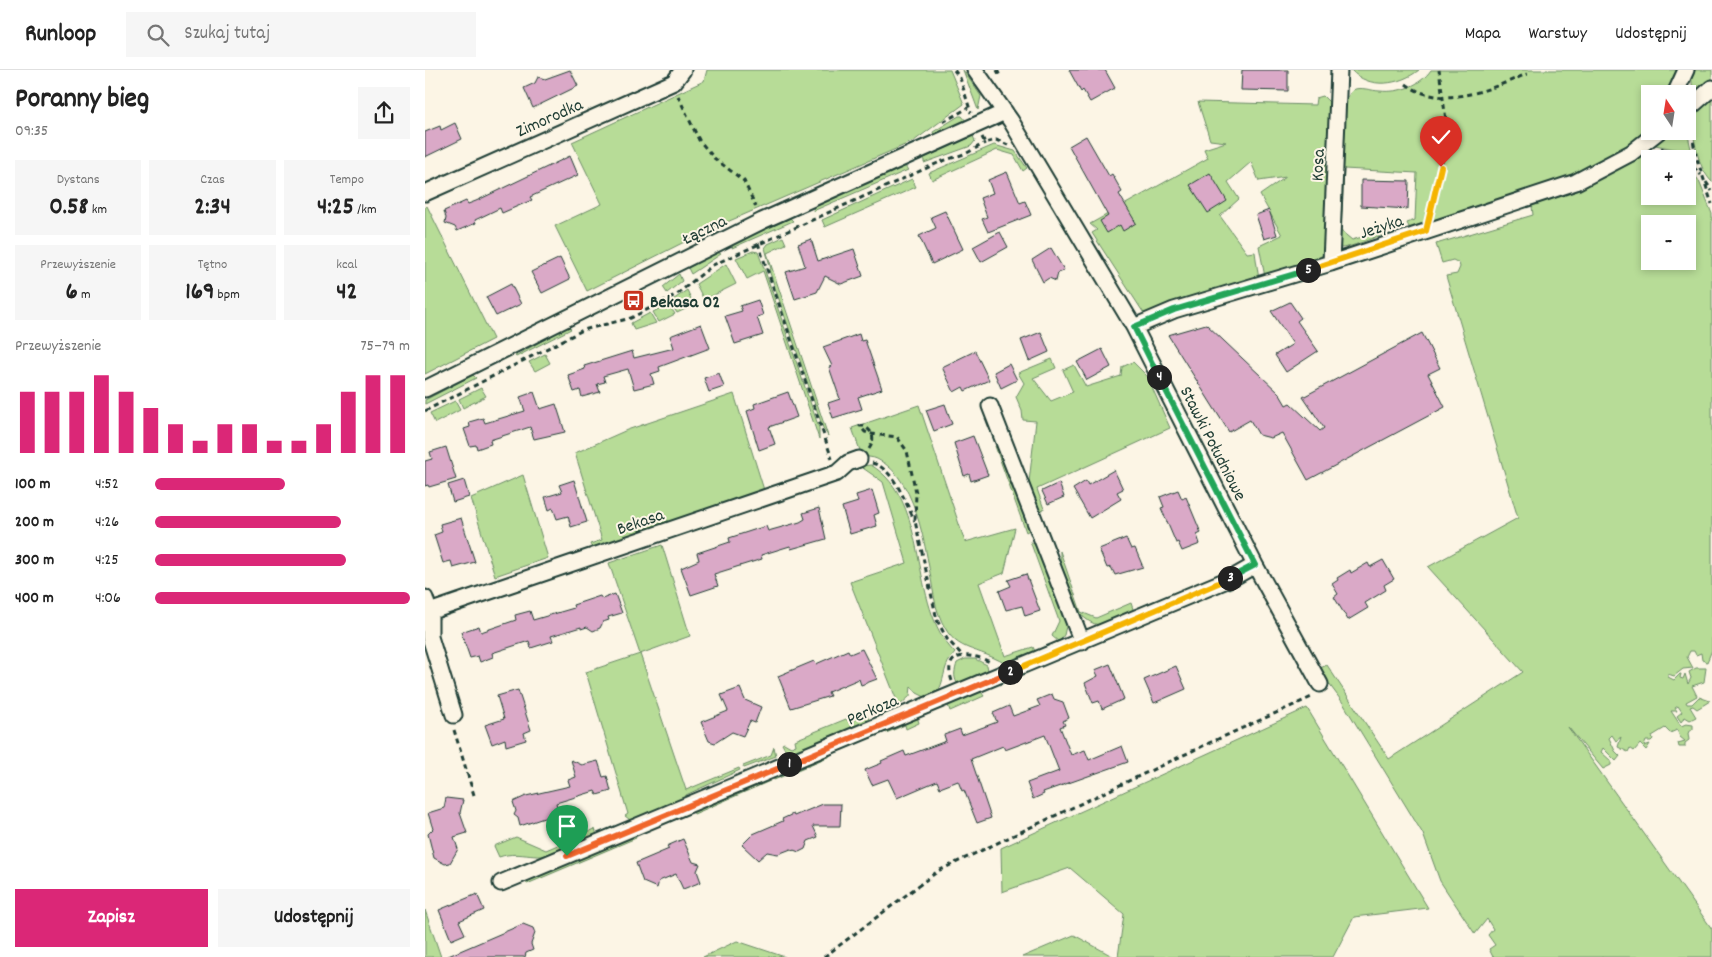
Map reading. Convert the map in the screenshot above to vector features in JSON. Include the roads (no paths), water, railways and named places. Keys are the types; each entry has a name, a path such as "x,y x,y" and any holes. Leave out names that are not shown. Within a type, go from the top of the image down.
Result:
{"street":[{"name":"Stawki Południowe","path":"975,70 1005,112 1134,327 1316,686"},
{"name":"Kosa","path":"1331,263 1339,70"},
{"path":"1679,85 1686,70"},
{"name":"Zimorodka","path":"425,193 679,76"},
{"path":"1696,102 1712,88"},
{"name":"Łączna","path":"425,389 762,221 1005,112"},
{"path":"1641,146 1645,140"},
{"name":"Jeżyka","path":"1134,327 1174,310 1331,263 1576,182 1641,146 1648,140"},
{"path":"991,406 1082,642"},
{"name":"Bekasa","path":"454,715 430,637 427,605 837,473 848,463 859,460"},
{"name":"Perkoza","path":"501,883 1082,642 1234,577 1255,565"}],"place":[{"name":"Bekasa 02","path":"634,301"}]}
